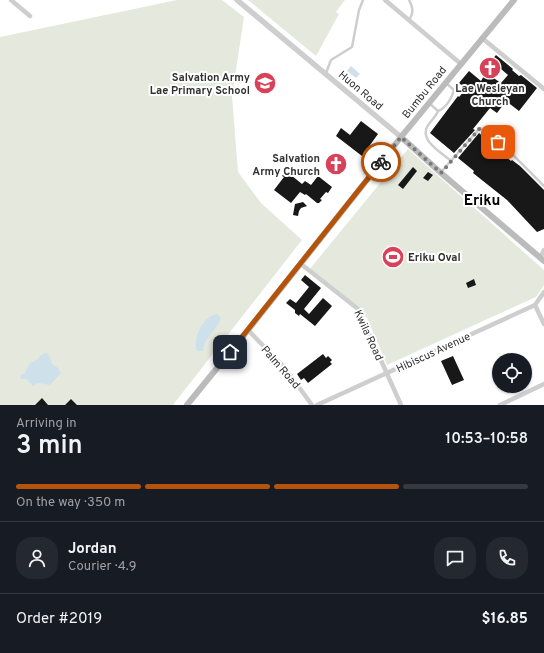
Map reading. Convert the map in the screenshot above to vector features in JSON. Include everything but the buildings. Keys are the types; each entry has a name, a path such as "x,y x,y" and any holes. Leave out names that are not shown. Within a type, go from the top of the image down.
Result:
{"main road":[{"name":"Bumbu Road","path":"187,405 401,137 514,0"},
{"name":"Huon Road","path":"401,137 542,259"}],"street":[{"path":"11,0 30,16"},
{"name":"Huon Road","path":"237,0 401,137"},
{"path":"385,0 461,64"},
{"path":"482,38 544,88"},
{"path":"542,259 544,250"},
{"name":"Kwila Road","path":"301,264 358,309 402,405"},
{"path":"544,292 535,305 544,324"},
{"name":"Hibiscus Avenue","path":"317,405 535,305"},
{"name":"Palm Road","path":"248,330 285,368 312,405"},
{"path":"500,405 544,384"}],"lane":[{"path":"326,74 331,60 352,47 359,10 363,0"},
{"path":"409,0 413,8 413,14 409,20"},
{"path":"446,82 454,90 452,98 441,110 438,111 427,125 425,136 428,141 451,161"},
{"path":"429,103 438,111"},
{"path":"441,173 480,128 507,149 544,186"}],"shaded area":[{"path":"177,0 222,0 244,17 232,96 238,172 261,203 302,240 173,405 0,405 0,37"},
{"path":"248,0 345,0 336,12 339,14 316,56"},
{"path":"351,66 360,74 356,78 347,71"},
{"path":"408,149 544,270 544,285 536,297 387,365 367,318 309,270"},
{"path":"217,314 221,318 217,327 206,341 203,351 196,350 196,339 200,328 208,318"},
{"path":"47,353 52,364 58,368 61,373 50,385 38,383 33,386 26,379 21,379 20,375 24,374 30,363"}],"way so far":[{"path":"381,162 401,137 441,173 480,128 498,142"}],"place":[{"name":"Lae Wesleyan Church","path":"490,68"},
{"name":"Salvation Army Lae Primary School","path":"265,83"},
{"name":"Salvation Army Church","path":"336,164"},
{"name":"Eriku Oval","path":"393,257"}],"district":[{"name":"Eriku","path":"482,200"}],"route":[{"path":"230,352 381,162"}]}
